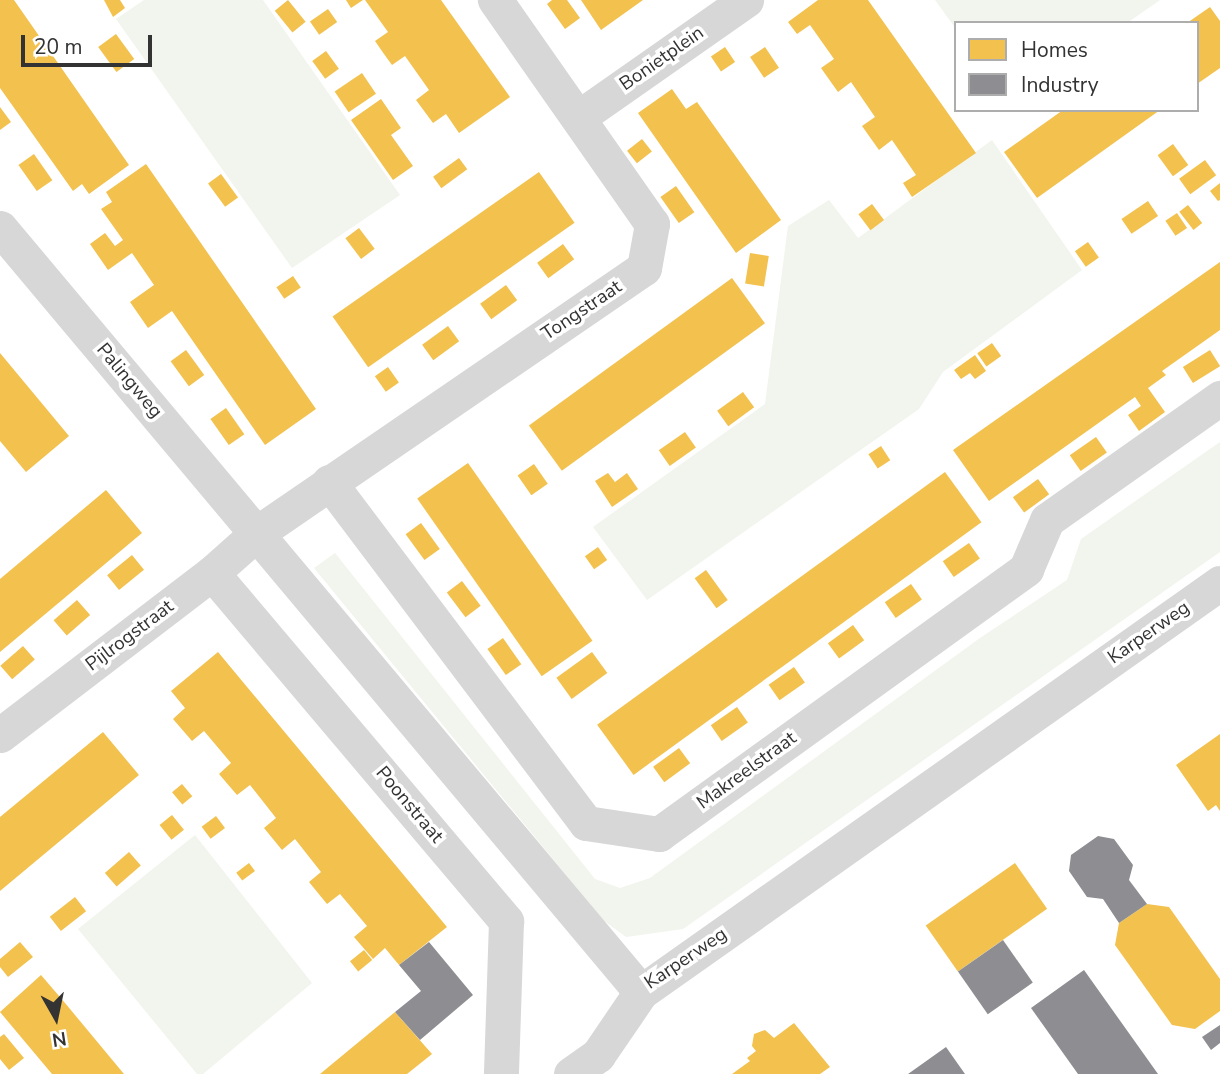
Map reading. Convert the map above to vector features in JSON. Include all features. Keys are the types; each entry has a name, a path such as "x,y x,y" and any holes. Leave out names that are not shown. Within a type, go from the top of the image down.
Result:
{"street":[{"name":"Tongstraat","path":"257,534 644,268 652,224 495,0"},
{"name":"Bonietplein","path":"579,117 746,0"},
{"name":"Palingweg","path":"0,228 257,534"},
{"name":"Makreelstraat","path":"329,482 586,823 659,834 1026,569 1047,520 1220,398"},
{"name":"Pijlrogstraat","path":"0,735 212,573 257,534"},
{"name":"Karperweg","path":"257,534 641,992 1220,583"},
{"name":"Poonstraat","path":"212,573 506,921 500,1074"},
{"path":"571,1074 598,1055 641,992"}],"shaded area":[{"path":"144,0 263,0 400,195 292,268 116,19"},
{"path":"935,0 1160,0 1130,21 954,21 954,26"},
{"path":"992,140 1082,270 943,372 919,409 647,600 593,527 765,404 788,226 829,200 858,238"},
{"path":"1220,442 1220,552 683,929 626,937 603,920 314,568 335,553 595,879 620,888 650,878 980,638 1067,580 1081,539"},
{"path":"195,835 312,983 203,1074 197,1074 78,929"}],"building: Homes":[{"path":"0,0 14,0 129,165 89,194 82,184 73,191 0,88"},
{"path":"104,0 120,0 125,8 113,17"},
{"path":"288,0 306,22 292,32 275,11"},
{"path":"346,0 363,0 351,8"},
{"path":"365,0 441,0 510,97 459,133 446,114 433,123 416,100 429,90 405,56 392,65 384,54 375,41 388,32"},
{"path":"552,0 567,0 580,18 565,29 547,4"},
{"path":"581,0 643,0 601,30"},
{"path":"818,0 868,0 976,153 912,197 903,183 916,175 892,140 879,150 862,126 875,117 851,82 838,92 821,68 834,59 810,25 797,34 788,22"},
{"path":"1210,7 1220,21 1220,68 1199,83 1199,21 1190,21"},
{"path":"328,9 337,22 319,35 310,22"},
{"path":"116,34 134,59 116,72 98,47"},
{"path":"725,47 735,62 721,71 711,57"},
{"path":"765,47 779,68 764,78 750,57"},
{"path":"326,51 339,69 325,79 312,61"},
{"path":"362,73 376,94 349,112 335,91"},
{"path":"672,89 686,109 697,102 781,220 736,253 638,113"},
{"path":"381,99 401,128 391,135 413,166 393,180 351,120"},
{"path":"0,107 11,122 0,130"},
{"path":"1060,112 1157,112 1037,198 1004,152"},
{"path":"642,139 652,152 637,163 627,151"},
{"path":"1173,144 1188,165 1173,176 1158,155"},
{"path":"34,154 52,180 37,191 18,165"},
{"path":"459,158 467,169 441,188 433,177"},
{"path":"1205,160 1216,175 1190,194 1179,179"},
{"path":"146,164 316,409 265,445 172,311 148,328 130,302 154,285 132,253 108,270 90,244 105,233 115,246 123,240 101,209 112,202 106,192"},
{"path":"539,172 575,223 368,367 333,317"},
{"path":"221,174 238,197 225,207 208,183"},
{"path":"1220,183 1220,200 1218,201 1210,191"},
{"path":"676,186 694,212 679,223 660,197"},
{"path":"1148,201 1158,216 1132,234 1121,219"},
{"path":"872,204 884,220 870,230 858,214"},
{"path":"1188,205 1202,223 1193,230 1179,212"},
{"path":"1177,213 1187,228 1175,236 1165,221"},
{"path":"359,228 375,249 361,259 345,238"},
{"path":"1088,242 1099,258 1086,267 1075,251"},
{"path":"563,244 574,259 548,278 537,263"},
{"path":"750,253 769,256 764,287 745,284"},
{"path":"1220,262 1220,330 1162,371 1166,375 1148,388 1165,412 1139,431 1128,415 1141,406 1135,397 989,501 953,450"},
{"path":"293,276 301,288 284,299 276,287"},
{"path":"732,278 765,323 562,471 529,426"},
{"path":"506,285 517,300 491,319 480,304"},
{"path":"448,326 459,341 433,360 422,345"},
{"path":"992,343 1001,356 986,366 977,353"},
{"path":"186,350 204,375 189,386 171,361"},
{"path":"1210,350 1220,366 1193,383 1183,367"},
{"path":"0,353 69,436 26,472 0,441"},
{"path":"975,355 986,371 975,379 970,373 961,379 954,370"},
{"path":"388,367 399,383 386,392 375,376"},
{"path":"743,392 754,407 728,426 717,411"},
{"path":"226,408 244,434 229,445 210,419"},
{"path":"685,432 696,448 670,466 659,450"},
{"path":"1096,437 1107,453 1081,471 1070,455"},
{"path":"881,446 890,460 878,468 868,454"},
{"path":"468,463 592,641 542,676 417,499"},
{"path":"534,464 548,484 531,495 518,475"},
{"path":"945,472 981,522 634,775 597,725"},
{"path":"608,473 615,482 627,473 638,489 612,507 595,481"},
{"path":"1038,479 1049,494 1024,513 1013,497"},
{"path":"106,490 142,533 0,652 0,579"},
{"path":"421,523 440,549 424,560 406,534"},
{"path":"969,543 980,559 954,577 943,561"},
{"path":"598,547 607,560 594,569 585,556"},
{"path":"132,555 144,570 119,590 107,575"},
{"path":"706,570 728,600 716,608 695,578"},
{"path":"462,581 481,606 465,617 447,592"},
{"path":"911,584 922,600 896,618 885,602"},
{"path":"77,600 90,615 67,635 54,620"},
{"path":"853,625 864,640 839,659 828,643"},
{"path":"503,638 521,664 506,675 487,649"},
{"path":"23,646 35,660 12,679 0,666"},
{"path":"218,652 447,927 399,965 385,948 373,959 354,937 367,926 340,894 327,904 309,882 321,872 295,839 282,850 264,828 276,818 250,785 237,795 219,774 231,763 204,731 192,741 173,719 185,708 171,691"},
{"path":"592,652 607,673 572,699 556,678"},
{"path":"794,667 805,683 780,700 769,685"},
{"path":"737,707 748,723 722,741 711,725"},
{"path":"103,732 139,775 0,891 0,817"},
{"path":"1220,734 1220,811 1216,805 1208,811 1176,765"},
{"path":"679,748 690,763 664,782 653,767"},
{"path":"182,784 192,796 182,805 172,792"},
{"path":"172,815 184,830 172,840 160,825"},
{"path":"216,816 225,828 211,839 202,827"},
{"path":"129,852 141,866 117,887 105,873"},
{"path":"249,863 255,871 242,881 236,873"},
{"path":"1015,863 1047,909 958,971 926,926"},
{"path":"75,897 86,911 61,931 50,917"},
{"path":"1147,904 1169,907 1220,979 1220,1011 1195,1029 1172,1025 1115,945 1119,923"},
{"path":"20,942 33,957 8,977 0,967 0,959"},
{"path":"364,950 372,960 358,971 350,961"},
{"path":"41,975 124,1074 52,1074 0,1012"},
{"path":"395,1012 432,1054 407,1074 320,1074"},
{"path":"794,1023 830,1067 820,1074 732,1074 750,1061 747,1058 756,1051 752,1046 754,1034 765,1030 774,1038"},
{"path":"4,1034 24,1058 9,1070 0,1059 0,1037"}],"building: Industry":[{"path":"1098,836 1114,839 1133,865 1129,880 1147,904 1119,923 1103,899 1087,897 1069,871 1071,855"},
{"path":"1003,940 1033,983 988,1014 958,972"},
{"path":"429,942 473,995 420,1040 395,1012 421,991 399,965"},
{"path":"1084,970 1158,1074 1078,1074 1031,1008"},
{"path":"1220,1025 1220,1043 1211,1050 1202,1037"},
{"path":"946,1047 965,1074 908,1074"}]}
